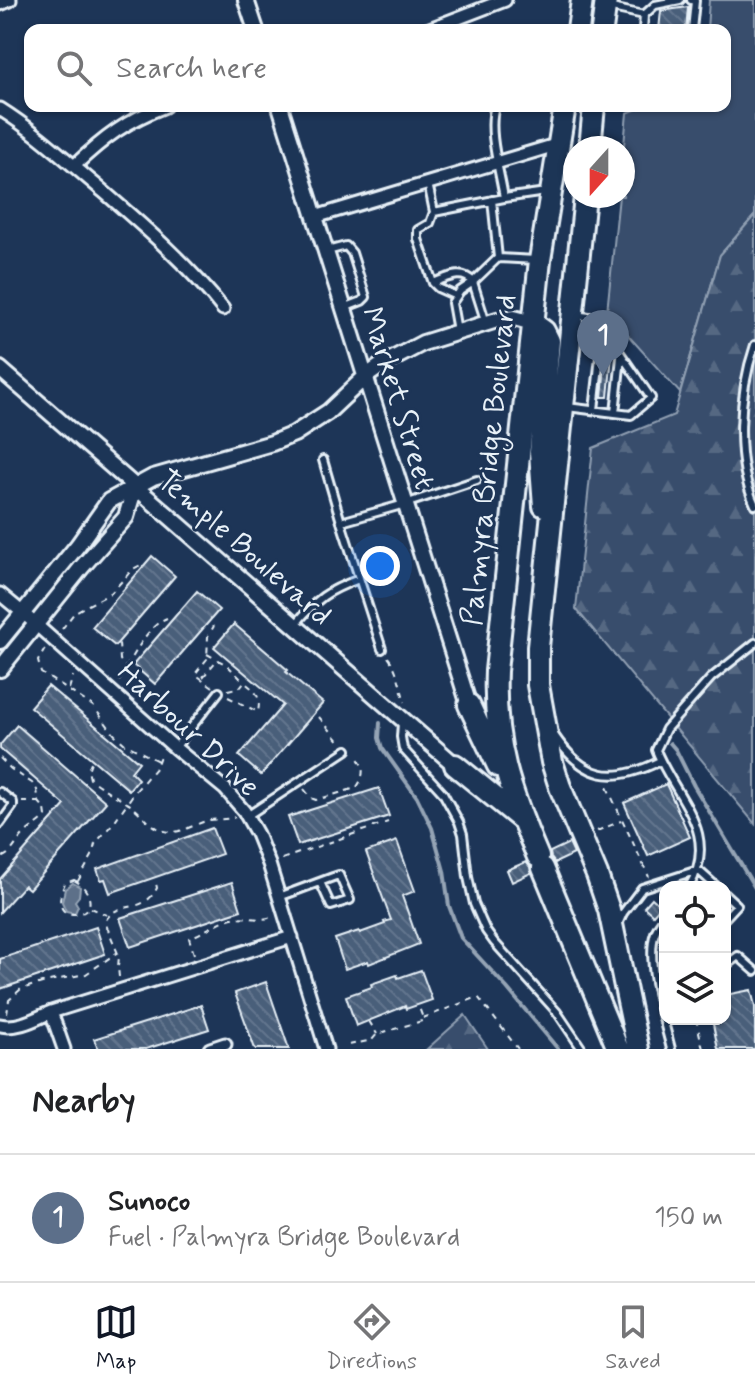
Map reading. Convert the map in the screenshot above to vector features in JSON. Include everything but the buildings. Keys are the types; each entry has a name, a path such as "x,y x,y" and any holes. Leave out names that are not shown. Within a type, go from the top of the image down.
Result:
{"highway":[{"path":"579,24 582,0"},
{"path":"603,24 605,3"},
{"name":"Palmyra Bridge Boulevard","path":"564,112 540,260 496,671 496,705 500,745 510,787 618,1049"},
{"path":"591,136 594,112"},
{"path":"584,208 538,656 538,685 555,773 597,875 615,932 638,1049"},
{"path":"533,323 544,331 549,341 540,452 548,554"},
{"path":"469,705 486,745 510,787"},
{"path":"455,765 522,819"}],"street":[{"path":"0,4 10,0"},
{"path":"246,0 254,24"},
{"path":"443,24 505,0"},
{"path":"0,109 74,166 182,262 223,309"},
{"path":"74,166 122,125 151,112"},
{"name":"Market Street","path":"282,112 469,705"},
{"path":"315,217 559,144"},
{"path":"0,641 78,545 109,501 153,477 294,434 328,412 365,377 410,349 486,323 514,318 533,323"},
{"name":"Temple Boulevard","path":"0,369 295,625 405,715 455,765"},
{"path":"0,669 126,517 135,487"},
{"path":"78,545 92,556"},
{"name":"Harbour Drive","path":"0,594 225,789 246,813 269,864 326,1049"},
{"path":"3,1026 23,1024 51,1012 292,937"},
{"path":"51,1012 64,1049"},
{"path":"210,1049 225,1044"}],"lane":[{"path":"643,24 644,15 655,5 680,0"},
{"path":"691,0 695,1 693,24"},
{"path":"605,3 644,15"},
{"path":"493,112 492,134 504,198"},
{"path":"428,183 434,212 430,223 421,227 417,234 433,283 456,296"},
{"path":"434,212 550,191"},
{"path":"492,200 498,258"},
{"path":"326,251 346,246 352,253 366,297 344,308"},
{"path":"457,331 452,303 460,291 498,258 540,260"},
{"path":"433,283 463,275 473,282 486,323"},
{"path":"563,407 631,415 651,398 596,318 574,314"},
{"path":"594,410 603,329"},
{"path":"755,345 742,408 741,435 745,477 755,505"},
{"path":"615,413 622,356"},
{"path":"323,460 382,649"},
{"path":"341,522 477,480"},
{"path":"295,625 332,589 359,579"},
{"path":"692,881 698,870 701,850 699,833 656,750 666,729 711,678 755,643"},
{"path":"175,748 219,692"},
{"path":"405,715 401,737 403,749 443,793 459,822 474,904 486,931 557,1012 582,1049"},
{"path":"543,720 571,757 596,771 622,775 660,761"},
{"path":"246,813 347,750"},
{"path":"0,792 13,802 12,809 0,824"},
{"path":"615,932 623,913 642,888 698,870"},
{"path":"698,870 710,881"},
{"path":"279,897 339,875 350,900 331,906 320,882"},
{"path":"659,925 651,951 659,993"},
{"path":"731,961 738,956 755,971"},
{"path":"666,1025 671,1049"}],"path":[{"path":"58,634 75,612 111,593 133,569 143,564"},
{"path":"111,691 151,628 167,618"},
{"path":"207,654 227,665 257,692 260,703 258,712 219,692 195,674 207,659 207,654 208,636 214,626"},
{"path":"119,643 120,660 126,667"},
{"path":"48,645 38,661 41,673 93,706 125,744 158,761"},
{"path":"382,649 395,667 405,715"},
{"path":"202,679 217,659"},
{"path":"68,690 78,663"},
{"path":"219,692 240,687 244,682"},
{"path":"303,787 316,800 356,788 363,776 362,763 357,756 347,750 319,717"},
{"path":"78,881 95,844 156,767 159,755 166,748 171,753 175,748"},
{"path":"0,758 32,783 46,816 21,836 10,853 0,858"},
{"path":"91,762 88,770 90,779 128,803 158,829 175,833 206,821 225,820 246,813"},
{"path":"607,787 654,885"},
{"path":"13,802 39,802"},
{"path":"595,832 622,820"},
{"path":"269,864 388,822"},
{"path":"123,990 118,952 105,922 115,910 148,901 157,888 155,879"},
{"path":"78,881 90,899 89,907 75,915 62,910 61,893 65,883 78,881"},
{"path":"89,907 109,915"},
{"path":"198,966 189,938 232,918 263,920 284,913"},
{"path":"3,1026 9,1000 21,989 86,974 118,952"},
{"path":"349,1045 372,1040 377,1034 422,1021 478,997 518,1049"},
{"path":"418,1005 423,1018"},
{"path":"369,1021 377,1034"},
{"path":"697,1025 703,1049"}],"green space":[{"path":"709,0 755,0 755,215 720,255 680,393 607,312 618,208 635,208 635,136 625,136 627,113 731,112 731,24 707,24"},
{"path":"755,215 755,824 576,609 593,448 674,415 720,255"},
{"path":"465,1015 488,1049 427,1049"}],"shaded area":[{"path":"73,883 80,887 75,913 66,911 62,902 65,889"}],"waterway":[{"path":"380,723 382,748 417,797 432,828 444,871 449,906 461,938 558,1049"},
{"path":"670,743 755,888"}],"place":[{"name":"Sunoco","path":"603,376"}]}
